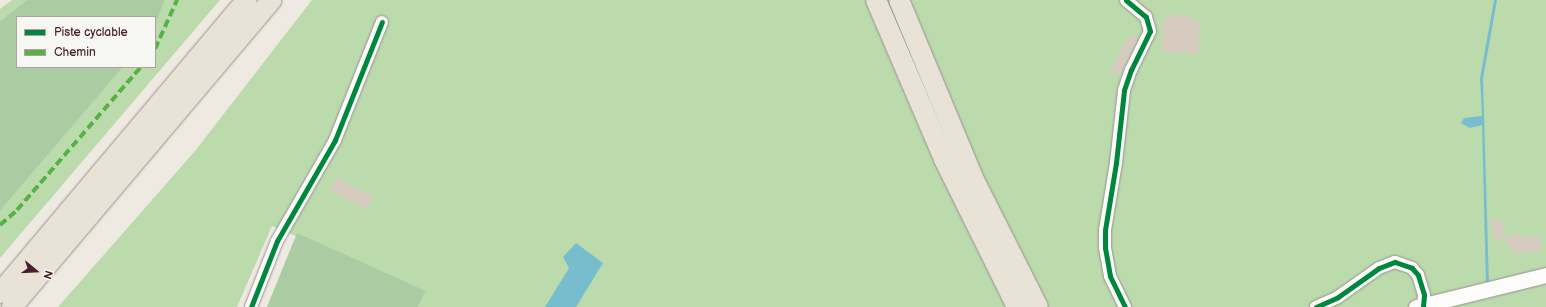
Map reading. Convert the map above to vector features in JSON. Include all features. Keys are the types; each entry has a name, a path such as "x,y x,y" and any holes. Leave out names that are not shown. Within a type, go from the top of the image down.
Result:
{"highway":[{"path":"0,293 247,0"},
{"path":"12,307 271,0"},
{"path":"876,0 944,159 1017,307"},
{"path":"899,0 970,171 1038,307"}],"street":[{"path":"1125,307 1110,276 1105,248 1105,230 1116,163 1124,90 1131,70 1150,31 1146,17 1126,0"},
{"path":"251,307 277,241 335,140 382,22"},
{"path":"1316,307 1338,297 1379,268 1395,262 1412,268 1418,275 1422,283 1421,306 1546,275"}],"green space":[{"path":"12,0 27,0 0,21 0,9"},
{"path":"27,0 165,0 156,22 156,16 16,16 16,68 122,68 0,211 0,21"},
{"path":"165,0 220,0 0,258 0,211 122,68 156,68 156,22"},
{"path":"312,0 1546,0 1546,307 418,307 426,291 272,226 237,307 58,307 195,151"},
{"path":"297,233 426,291 418,307 267,307"}],"water":[{"path":"1494,0 1497,0 1483,79 1489,285 1486,285 1482,125 1470,128 1461,123 1464,118 1482,116 1480,78"},
{"path":"576,243 603,263 576,307 545,307 569,268 563,257"}],"building":[{"path":"1167,14 1191,16 1190,20 1200,21 1198,55 1161,51 1164,18 1167,18"},
{"path":"1132,34 1138,38 1121,75 1111,71 1127,37 1129,39"},
{"path":"336,178 373,196 366,209 330,191"},
{"path":"1490,220 1503,220 1504,239 1493,239"},
{"path":"1522,233 1523,237 1540,236 1542,250 1513,254 1512,247 1507,248 1505,236"}],"marked path":[{"path":"156,47 177,0"},
{"path":"0,225 17,210 140,68"}],"cycle path":[{"path":"1125,307 1110,276 1105,248 1105,230 1116,163 1124,90 1131,70 1150,31 1146,17 1126,0"},
{"path":"251,307 277,241 335,140 382,22"},
{"path":"1316,307 1338,297 1379,268 1395,262 1412,268 1418,275 1424,295 1423,307"}]}
